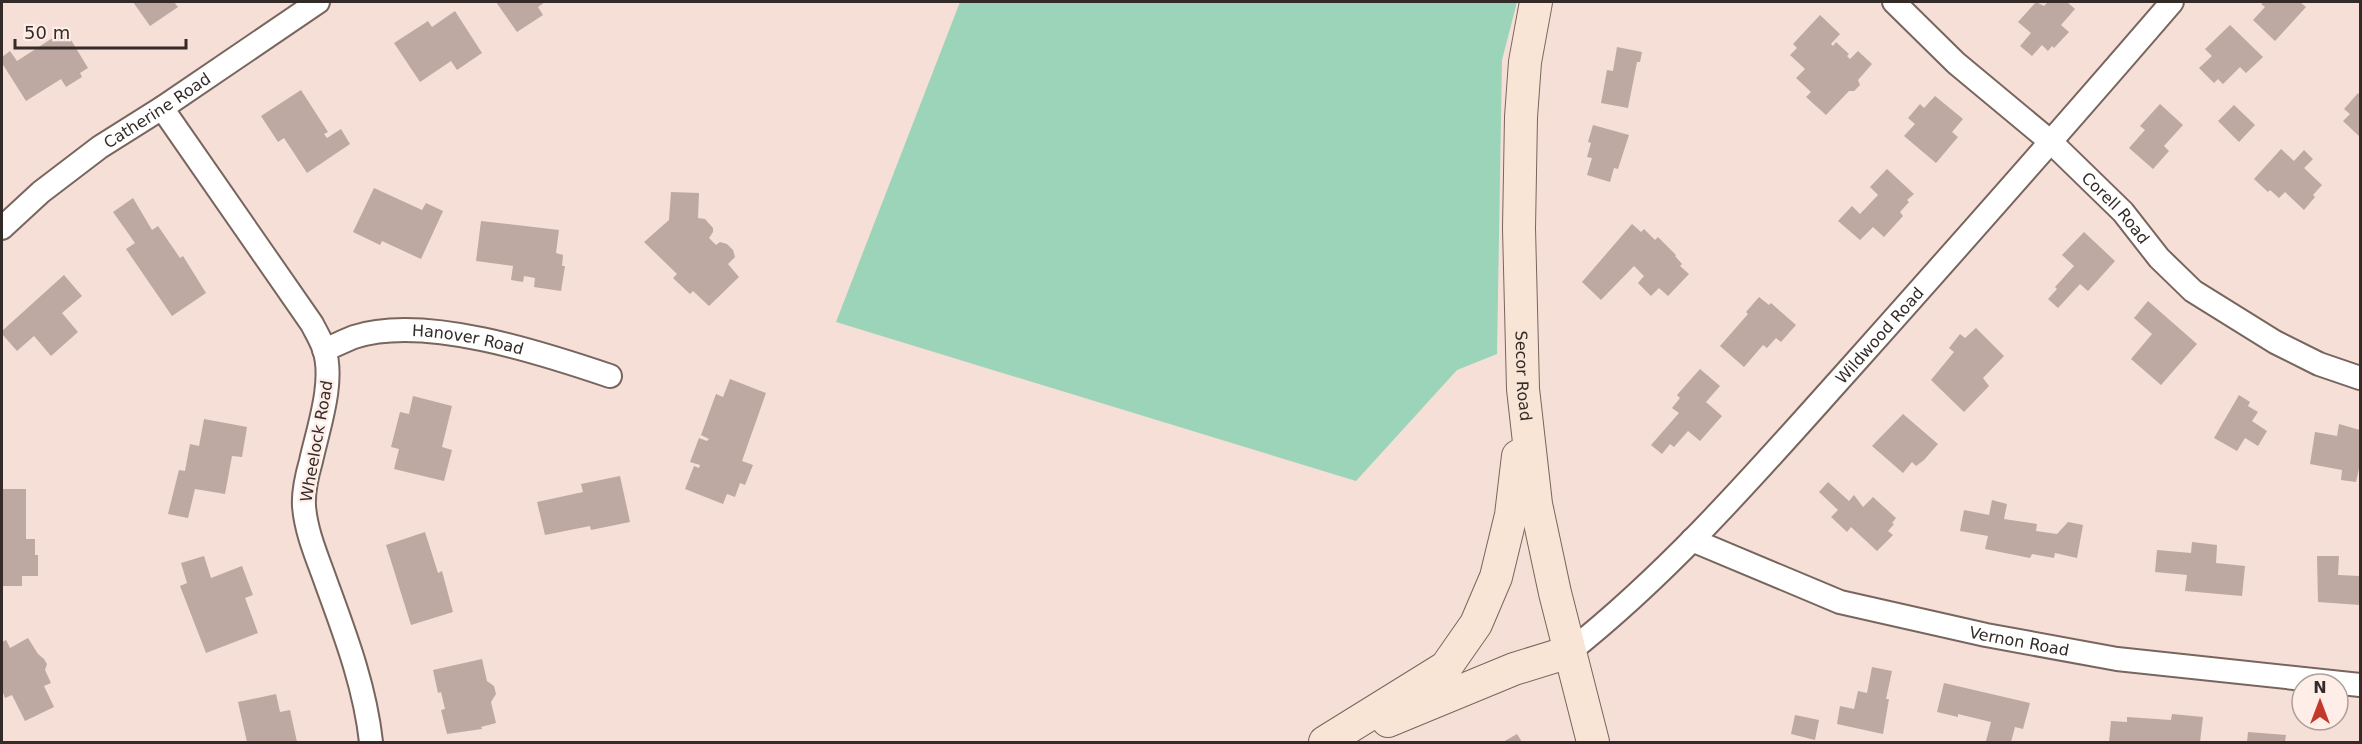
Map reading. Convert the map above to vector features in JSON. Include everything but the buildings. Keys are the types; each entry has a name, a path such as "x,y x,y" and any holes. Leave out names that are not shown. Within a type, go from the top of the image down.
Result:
{"main road":[{"name":"Secor Road","path":"1536,2 1525,62 1521,117 1519,228 1523,389 1536,504 1569,652 1593,742"},
{"path":"1325,742 1446,667 1476,624 1496,577 1511,515 1523,389"},
{"path":"1336,742 1514,669 1569,652"}],"street":[{"name":"Catherine Road","path":"2,228 41,192 100,147 162,108 318,2"},
{"name":"Corell Road","path":"1894,2 1956,63 2052,142 2123,212 2159,258 2193,291 2275,342 2319,364 2361,378"},
{"name":"Wildwood Road","path":"1569,652 1599,628 1692,540 2052,142 2172,2"},
{"name":"Wheelock Road","path":"162,108 312,324 324,350 328,373 325,396 306,479 303,503 306,524 355,663 368,711 371,742"},
{"name":"Hanover Road","path":"324,350 355,337 384,332 420,331 467,336 563,360 610,376"},
{"name":"Vernon Road","path":"1692,540 1840,602 1986,635 2117,659 2361,685"}],"green space":[{"path":"960,2 1517,2 1502,60 1497,354 1457,370 1356,481 836,322"}]}
